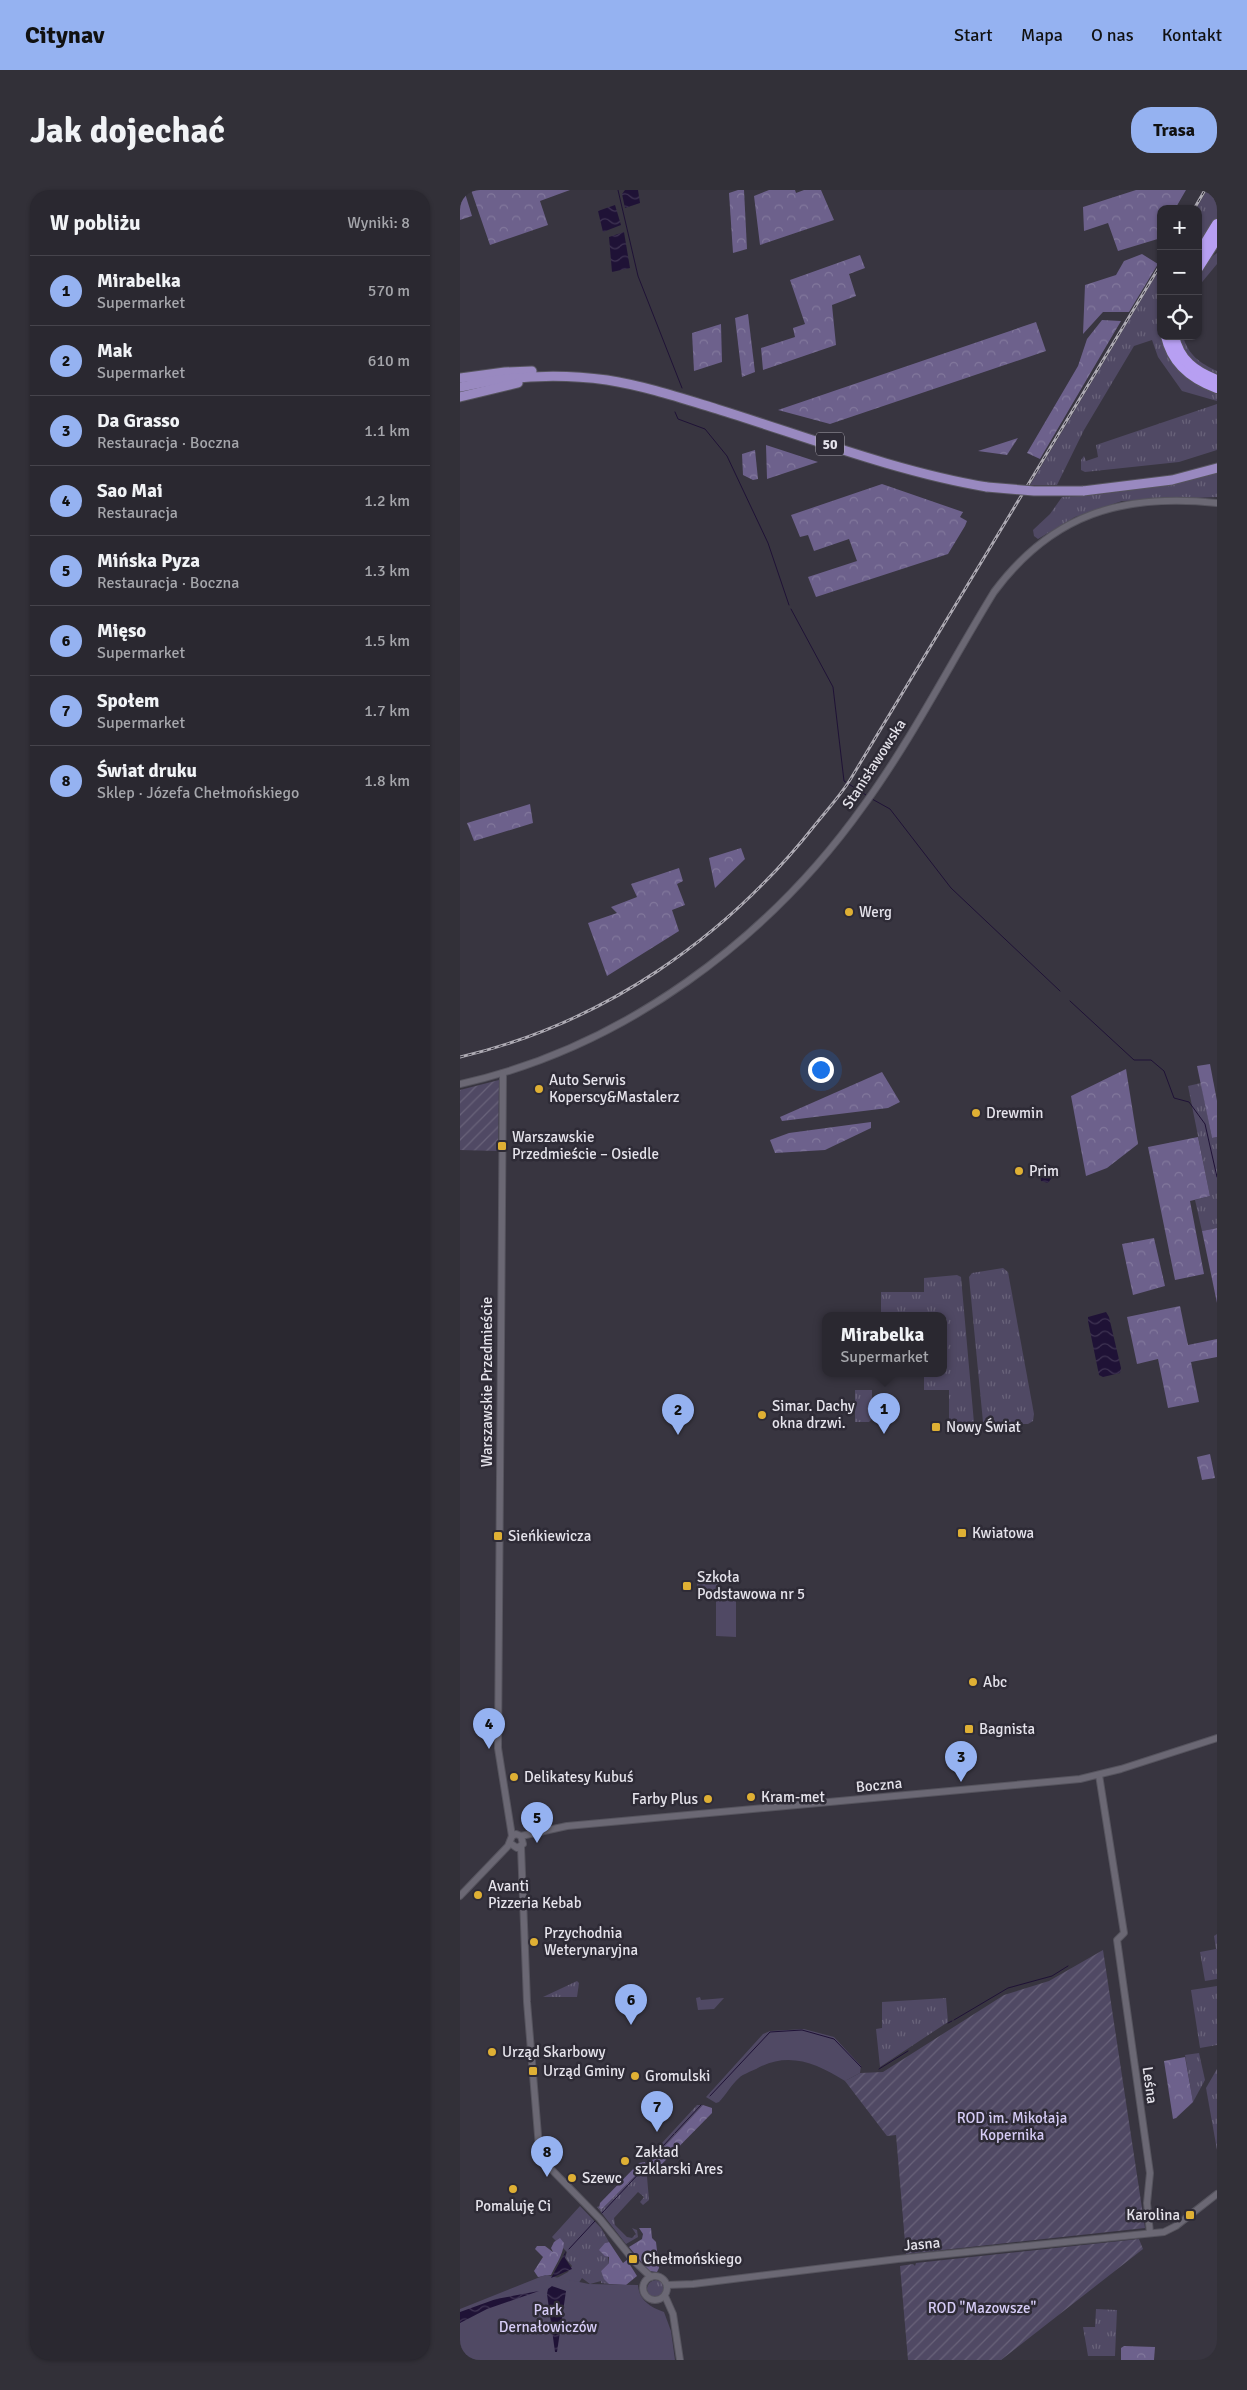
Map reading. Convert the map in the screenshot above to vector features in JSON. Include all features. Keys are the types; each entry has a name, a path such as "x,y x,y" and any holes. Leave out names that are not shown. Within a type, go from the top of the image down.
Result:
{"highway":[{"path":"1201,250 1217,224"},
{"path":"1202,262 1217,238"},
{"path":"1167,340 1172,354 1184,370 1196,379 1217,388"},
{"path":"1175,340 1186,362 1198,372 1217,380"}],"main road":[{"path":"460,378 505,372 532,371 567,376"},
{"path":"460,397 508,385 567,376"},
{"name":"50","path":"460,387 516,378 567,376 606,380 646,388 928,474 987,487 1034,491 1083,491 1172,480 1217,468"},
{"name":"50","path":"1136,485 1217,463"}],"street":[{"name":"Stanisławowska","path":"460,1084 503,1073 560,1052 598,1035 673,992 756,926 831,848 869,798 994,592 1021,559 1036,546 1067,525 1095,513 1127,505 1156,502 1217,502"},
{"name":"Warszawskie Przedmieście","path":"503,1073 498,1756 509,1812 522,1858 527,2002 540,2147 551,2169 600,2219 635,2262"},
{"name":"Boczna","path":"460,1896 517,1842 538,1833 567,1826 991,1788 1100,1775 1217,1738"},
{"name":"Leśna","path":"1100,1775 1124,1933 1117,1940 1150,2173 1147,2203 1152,2233"},
{"name":"Jasna","path":"666,2291 693,2284 898,2259 1152,2233 1172,2229 1217,2194"},
{"path":"635,2262 651,2277 661,2278 673,2314 680,2360"},
{"path":"635,2262 645,2282 644,2294 650,2299 657,2300 666,2308 674,2324"},
{"path":"645,2282 651,2277"},
{"path":"657,2300 666,2291"}],"green space":[{"path":"460,190 464,190 472,216 460,220"},
{"path":"471,190 570,190 540,201 548,225 490,245"},
{"path":"744,190 747,249 733,253 729,193"},
{"path":"769,190 795,190 796,193 804,190 821,190 834,220 760,245 754,196"},
{"path":"1136,190 1186,190 1177,205 1157,205 1157,239 1118,251 1108,223 1084,231 1083,207"},
{"path":"1207,190 1217,190 1217,218 1202,242 1202,205 1198,205"},
{"path":"1217,253 1217,264 1202,282 1202,267"},
{"path":"1142,254 1157,263 1157,266 1129,312 1103,312 1083,334 1085,285 1116,275 1124,261"},
{"path":"860,255 865,268 849,274 856,296 832,305 836,345 763,370 761,348 795,337 793,328 805,324 790,280"},
{"path":"1157,274 1157,340 1167,340 1217,391 1217,401 1182,391 1158,357 1152,340 1134,346 1084,430 1057,485 1030,485"},
{"path":"748,314 755,372 742,377 735,318"},
{"path":"1102,320 1121,321 1040,459 1027,453 1078,366 1087,339"},
{"path":"1036,322 1046,351 830,424 778,410"},
{"path":"721,324 722,362 694,371 692,333"},
{"path":"1178,340 1184,340 1196,358 1217,371 1217,378 1190,362"},
{"path":"1217,404 1217,450 1179,462 1085,472 1081,470 1081,460 1084,456 1086,461 1098,457 1096,445"},
{"path":"1018,438 1007,455 978,451"},
{"path":"766,445 818,462 767,479"},
{"path":"755,450 758,479 753,480 743,475 742,454"},
{"path":"1217,472 1217,497 1122,501 1075,517 1038,539 1034,536 1033,530 1050,514 1062,497 1159,485"},
{"path":"882,484 963,512 960,517 967,521 965,526 948,554 816,597 808,577 857,561 849,539 814,551 808,535 800,537 791,515"},
{"path":"530,804 533,823 474,841 467,823"},
{"path":"741,848 745,859 715,888 709,858"},
{"path":"679,868 683,881 677,884 685,905 672,910 679,931 607,976 588,923 617,913 611,907 637,897 631,884"},
{"path":"1210,1064 1217,1101 1217,1137 1212,1138 1197,1066"},
{"path":"1126,1069 1138,1144 1107,1168 1086,1176 1071,1096"},
{"path":"882,1072 900,1102 888,1108 782,1121 780,1117"},
{"path":"499,1080 498,1151 460,1150 460,1090"},
{"path":"1201,1083 1212,1138 1217,1137 1217,1228 1202,1231 1195,1200 1210,1196 1188,1086"},
{"path":"871,1122 871,1128 825,1150 775,1153 770,1140 789,1133"},
{"path":"1198,1137 1210,1196 1190,1201 1204,1274 1175,1280 1148,1147"},
{"path":"1217,1228 1217,1303 1202,1231"},
{"path":"1154,1238 1165,1286 1133,1295 1122,1244"},
{"path":"1003,1268 1008,1272 1034,1414 1033,1421 1028,1424 986,1424 983,1422 969,1277 972,1273"},
{"path":"957,1275 961,1277 974,1423 949,1422 949,1390 924,1390 924,1377 947,1377 947,1312 881,1312 881,1292 924,1292 924,1278"},
{"path":"1180,1306 1188,1345 1217,1339 1217,1357 1191,1362 1199,1402 1168,1408 1158,1359 1137,1364 1127,1317"},
{"path":"855,1390 872,1390 872,1419 869,1422 855,1422"},
{"path":"1210,1454 1215,1478 1202,1480 1197,1457"},
{"path":"718,1580 718,1593 697,1594 697,1581"},
{"path":"716,1596 736,1596 736,1637 716,1636"},
{"path":"1217,1934 1217,1979 1205,1981 1200,1952 1216,1949 1214,1936"},
{"name":"ROD im. Mikołaja Kopernika","path":"1103,1950 1145,2228 906,2254 896,2135 887,2136 845,2081 860,2073 883,2072 1004,1995 1049,1981"},
{"path":"577,1981 579,1983 577,1997 543,1997"},
{"path":"1217,1986 1217,2045 1200,2048 1191,1990"},
{"path":"700,1997 701,2000 724,1998 714,2009 698,2010 696,1998"},
{"path":"946,1998 948,2022 880,2067 876,2029 882,2028 882,2002"},
{"path":"804,2029 834,2037 861,2066 860,2073 845,2081 813,2065 791,2060 779,2061 768,2064 741,2077 719,2102 716,2103 706,2097 763,2034 770,2031"},
{"path":"1199,2053 1205,2080 1193,2102 1185,2055"},
{"path":"1185,2057 1193,2102 1173,2119 1164,2061"},
{"path":"1217,2069 1217,2150 1206,2088"},
{"path":"697,2105 703,2105 652,2160 652,2149 662,2143"},
{"path":"703,2105 712,2108 712,2113 654,2172 652,2160"},
{"path":"645,2162 646,2165 602,2209 599,2208 600,2203 639,2163"},
{"path":"646,2165 649,2200 643,2205 640,2202 644,2197 638,2192 614,2218 615,2225 627,2237 632,2238 636,2234 632,2228 637,2230 638,2237 626,2244 597,2207 599,2206 602,2209"},
{"path":"580,2206 601,2228 609,2242 605,2243 609,2263 601,2271 609,2284 601,2283 601,2281 590,2284 582,2278 578,2284 555,2279 568,2272 572,2266 565,2258 567,2252 552,2237"},
{"path":"639,2228 651,2228 652,2238 656,2242 659,2268 657,2272 649,2271 629,2247 642,2239 643,2234"},
{"path":"560,2238 564,2243 561,2255 551,2275 538,2277 534,2271 543,2257 535,2249 537,2246 545,2246 553,2252 551,2248 554,2242"},
{"name":"ROD \"Mazowsze\"","path":"1139,2239 1143,2249 1001,2360 908,2360 900,2266 913,2264 915,2266 916,2263"},
{"path":"609,2242 623,2263 627,2260 637,2276 626,2285 609,2284 604,2279 601,2271 609,2263 609,2257 599,2250 605,2243"},
{"name":"Park Dernałowiczów","path":"545,2275 589,2284 638,2285 643,2299 654,2308 664,2312 671,2331 675,2360 460,2360 460,2309"},
{"path":"656,2280 662,2283 665,2289 662,2295 656,2298 650,2295 647,2289 650,2283"},
{"path":"1096,2309 1117,2310 1115,2356 1088,2356 1083,2327 1095,2327"},
{"path":"1124,2346 1155,2347 1154,2360 1121,2360 1121,2348"}],"water":[{"path":"625,190 638,190 640,203 625,208 622,194"},
{"path":"615,205 621,225 603,232 598,211"},
{"path":"624,232 630,268 612,272 609,237"},
{"path":"1048,1164 1052,1167 1053,1176 1048,1183 1041,1181 1040,1173 1044,1165"},
{"path":"1106,1312 1109,1317 1121,1368 1120,1373 1103,1377 1099,1375 1088,1317"},
{"path":"566,2251 565,2258 572,2269 551,2278"},
{"path":"552,2286 566,2291 557,2352 555,2352 547,2294 548,2289"},
{"path":"539,2291 487,2309 460,2323 460,2312 496,2299"}],"waterway":[{"path":"618,190 638,276 682,388"},
{"path":"675,412 678,419 705,429 727,456 768,543 789,605"},
{"path":"791,609 833,687 844,781 866,795"},
{"path":"872,799 890,809 951,888 1060,991"},
{"path":"1070,1001 1134,1060 1151,1060 1164,1071 1174,1098 1189,1102 1205,1124 1217,1177"},
{"path":"954,2020 1008,1988 1052,1976 1068,1966"},
{"path":"948,2023 952,2021"},
{"path":"710,2096 770,2032 802,2030 834,2039 861,2067"},
{"path":"879,2069 908,2051"},
{"path":"675,2133 701,2105"},
{"path":"654,2156 674,2134"},
{"path":"602,2213 644,2168"},
{"path":"569,2249 595,2221"}],"railway":[{"path":"1196,205 1205,190"},
{"path":"460,1057 512,1042 563,1023 611,999 657,971 701,940 742,905 780,866 850,780 1157,271"}],"place":[{"name":"Werg","path":"849,912"},
{"name":"Auto Serwis Koperscy&Mastalerz","path":"539,1089"},
{"name":"Drewmin","path":"976,1113"},
{"name":"Warszawskie Przedmieście – Osiedle","path":"502,1146"},
{"name":"Prim","path":"1019,1171"},
{"name":"Simar. Dachy okna drzwi.","path":"762,1415"},
{"name":"Nowy Świat","path":"936,1427"},
{"name":"Mirabelka","path":"884,1434"},
{"name":"Mak","path":"678,1435"},
{"name":"Kwiatowa","path":"962,1533"},
{"name":"Sieńkiewicza","path":"498,1536"},
{"name":"Szkoła Podstawowa nr 5","path":"687,1586"},
{"name":"Abc","path":"973,1682"},
{"name":"Bagnista","path":"969,1729"},
{"name":"Sao Mai","path":"489,1749"},
{"name":"Delikatesy Kubuś","path":"514,1777"},
{"name":"Da Grasso","path":"961,1782"},
{"name":"Kram-met","path":"751,1797"},
{"name":"Farby Plus","path":"708,1799"},
{"name":"Mińska Pyza","path":"537,1843"},
{"name":"Avanti Pizzeria Kebab","path":"478,1895"},
{"name":"Przychodnia Weterynaryjna","path":"534,1942"},
{"name":"Mięso","path":"631,2025"},
{"name":"Urząd Skarbowy","path":"492,2052"},
{"name":"Urząd Gminy","path":"533,2071"},
{"name":"Gromulski","path":"635,2076"},
{"name":"Społem","path":"657,2132"},
{"name":"Zakład szklarski Ares","path":"625,2161"},
{"name":"Świat druku","path":"547,2177"},
{"name":"Szewc","path":"572,2178"},
{"name":"Pomaluję Ci","path":"513,2189"},
{"name":"Karolina","path":"1190,2215"},
{"name":"Chełmońskiego","path":"633,2259"}]}
